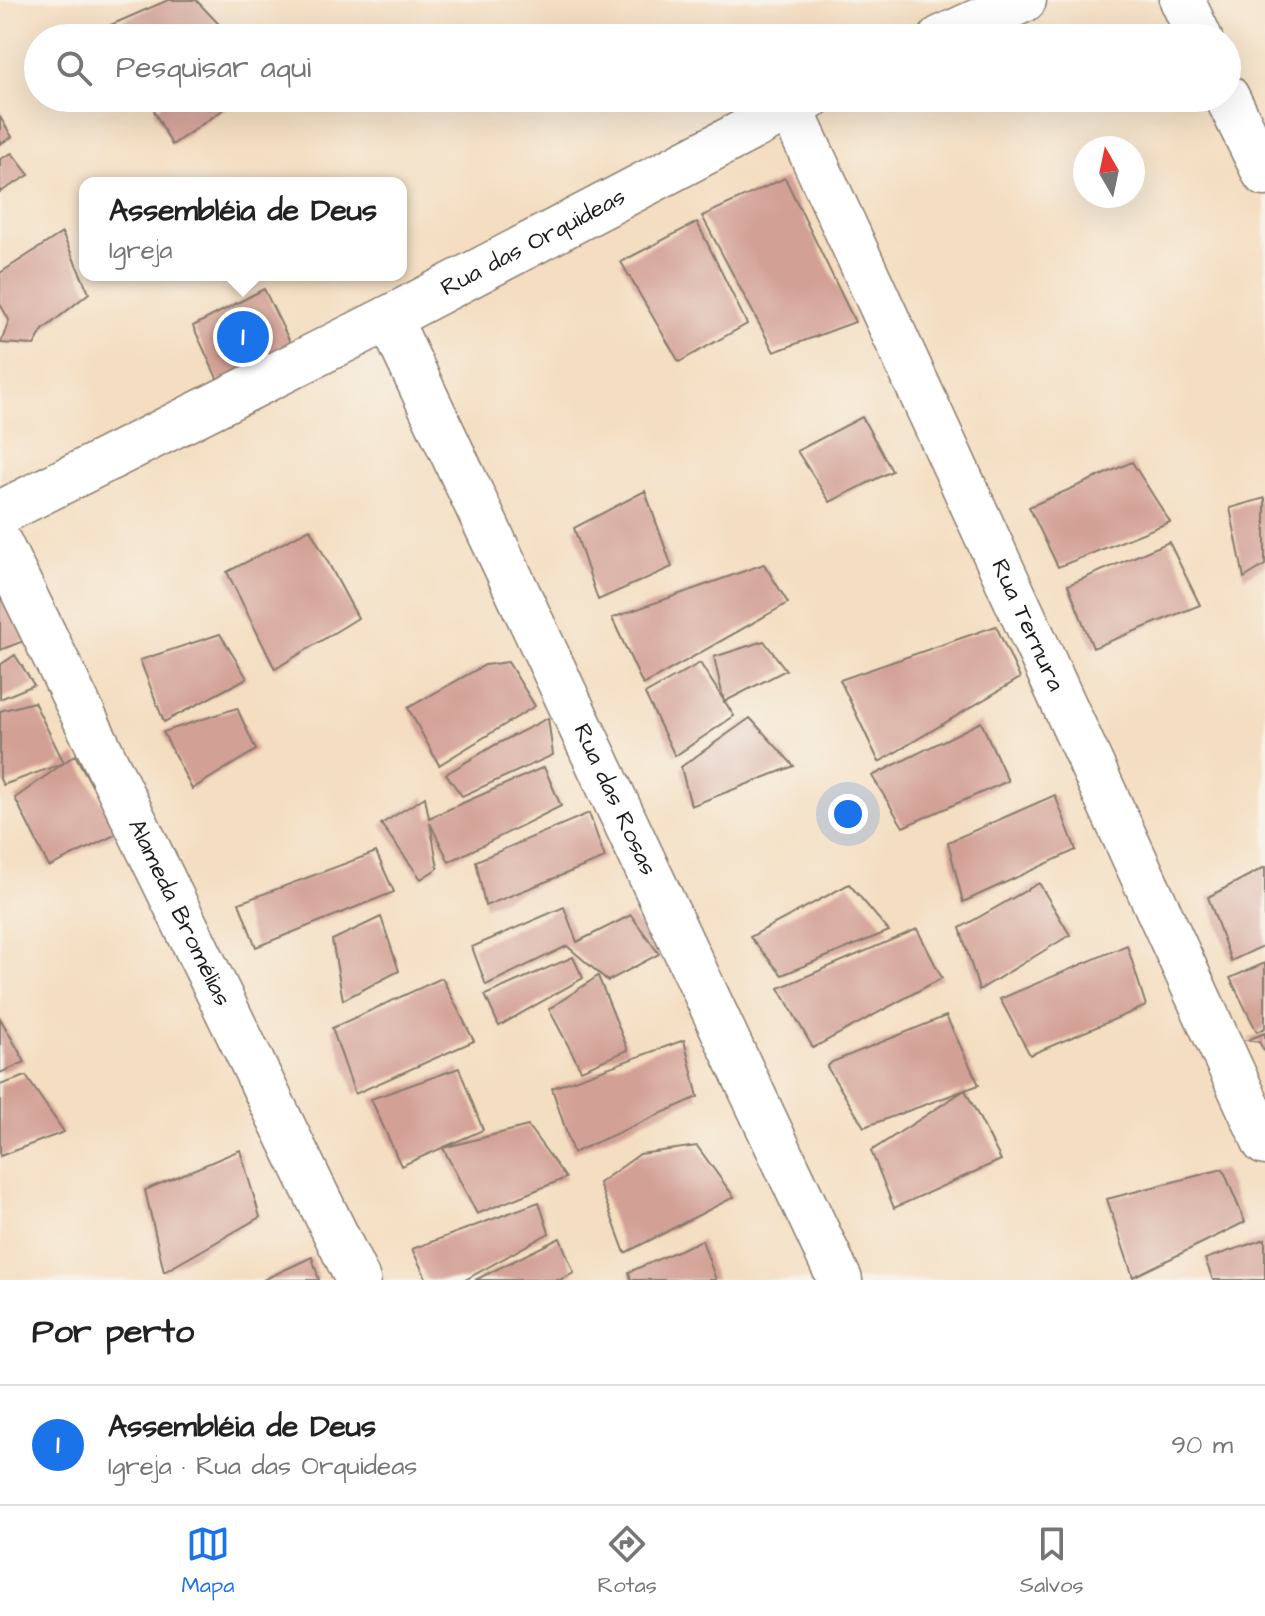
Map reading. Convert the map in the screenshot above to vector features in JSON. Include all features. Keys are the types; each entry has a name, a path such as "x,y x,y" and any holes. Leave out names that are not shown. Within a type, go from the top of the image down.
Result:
{"street":[{"path":"972,24 1024,0"},
{"path":"1182,0 1193,24"},
{"name":"Rua das Orquideas","path":"0,513 389,318 781,112"},
{"name":"Rua Ternura","path":"804,112 1265,1143"},
{"path":"1234,112 1265,174"},
{"name":"Rua das Rosas","path":"389,318 840,1280"},
{"name":"Alameda Bromélias","path":"0,544 358,1280"}],"building":[{"path":"168,0 196,0 219,24 113,24"},
{"path":"155,112 220,112 172,145"},
{"path":"0,117 12,137 0,144"},
{"path":"12,153 29,175 0,192 0,159"},
{"path":"785,178 855,322 774,352 702,216"},
{"path":"697,222 747,324 679,362 621,262"},
{"path":"62,233 79,271 79,281 84,281 89,293 43,330 34,345 1,343 9,320 0,304 0,273"},
{"path":"264,289 293,348 220,385 193,326"},
{"path":"862,417 892,471 830,502 797,451"},
{"path":"1132,462 1170,522 1058,567 1029,507"},
{"path":"645,491 672,567 598,600 574,528"},
{"path":"1265,498 1265,565 1244,578 1230,508"},
{"path":"310,529 358,618 275,669 227,572"},
{"path":"1169,542 1200,605 1093,648 1068,585"},
{"path":"764,564 788,603 643,685 612,618"},
{"path":"0,586 29,639 0,650"},
{"path":"996,626 1020,678 879,762 840,680"},
{"path":"220,634 247,678 164,722 140,660"},
{"path":"764,641 786,670 724,702 714,657"},
{"path":"15,655 34,685 0,699 0,665"},
{"path":"508,662 535,706 439,765 408,708 485,665"},
{"path":"700,663 734,716 675,756 645,694"},
{"path":"34,702 64,763 3,785 0,779 0,711"},
{"path":"237,708 256,750 192,789 163,732"},
{"path":"548,718 553,755 462,796 446,774 495,745"},
{"path":"750,718 794,766 691,806 681,767"},
{"path":"981,722 1008,781 903,827 872,776"},
{"path":"75,755 119,833 49,867 15,798"},
{"path":"544,767 561,806 449,862 430,823 438,868 421,879 381,824 425,797 429,818"},
{"path":"1055,795 1076,850 963,902 948,842"},
{"path":"589,813 605,858 485,906 476,861"},
{"path":"376,852 394,892 256,947 239,903"},
{"path":"1265,867 1265,945 1231,961 1208,897"},
{"path":"1039,883 1070,935 979,990 960,928"},
{"path":"849,884 889,931 782,975 750,937"},
{"path":"564,907 577,942 631,915 659,954 608,981 567,946 486,985 472,947"},
{"path":"381,917 399,971 343,1000 332,940"},
{"path":"917,929 942,978 813,1048 779,988"},
{"path":"1127,945 1146,1006 1030,1055 1000,999"},
{"path":"573,957 583,978 499,1026 485,995"},
{"path":"1265,963 1265,1028 1257,1032 1230,978"},
{"path":"598,976 628,1050 581,1070 549,1009"},
{"path":"442,978 474,1041 355,1094 332,1028"},
{"path":"946,1016 979,1085 864,1127 827,1067 832,1062"},
{"path":"0,1018 25,1062 0,1073"},
{"path":"1265,1033 1265,1052 1259,1042 1247,1040"},
{"path":"684,1040 698,1097 573,1153 552,1088"},
{"path":"459,1068 483,1130 401,1166 371,1099"},
{"path":"26,1076 64,1132 0,1156 0,1085"},
{"path":"965,1090 1001,1160 894,1208 871,1151"},
{"path":"528,1126 566,1178 477,1214 443,1148"},
{"path":"697,1146 734,1197 625,1253 599,1183 640,1154"},
{"path":"240,1150 260,1217 164,1272 145,1190"},
{"path":"1223,1169 1245,1222 1133,1277 1107,1199"},
{"path":"539,1202 549,1233 465,1280 427,1280 412,1249"},
{"path":"560,1238 574,1273 560,1280 475,1280"},
{"path":"1265,1239 1265,1280 1213,1280 1205,1259"},
{"path":"702,1240 716,1280 631,1280 629,1272"},
{"path":"312,1257 319,1280 263,1280"}],"place":[{"name":"Assembléia de Deus","path":"243,337"}]}
